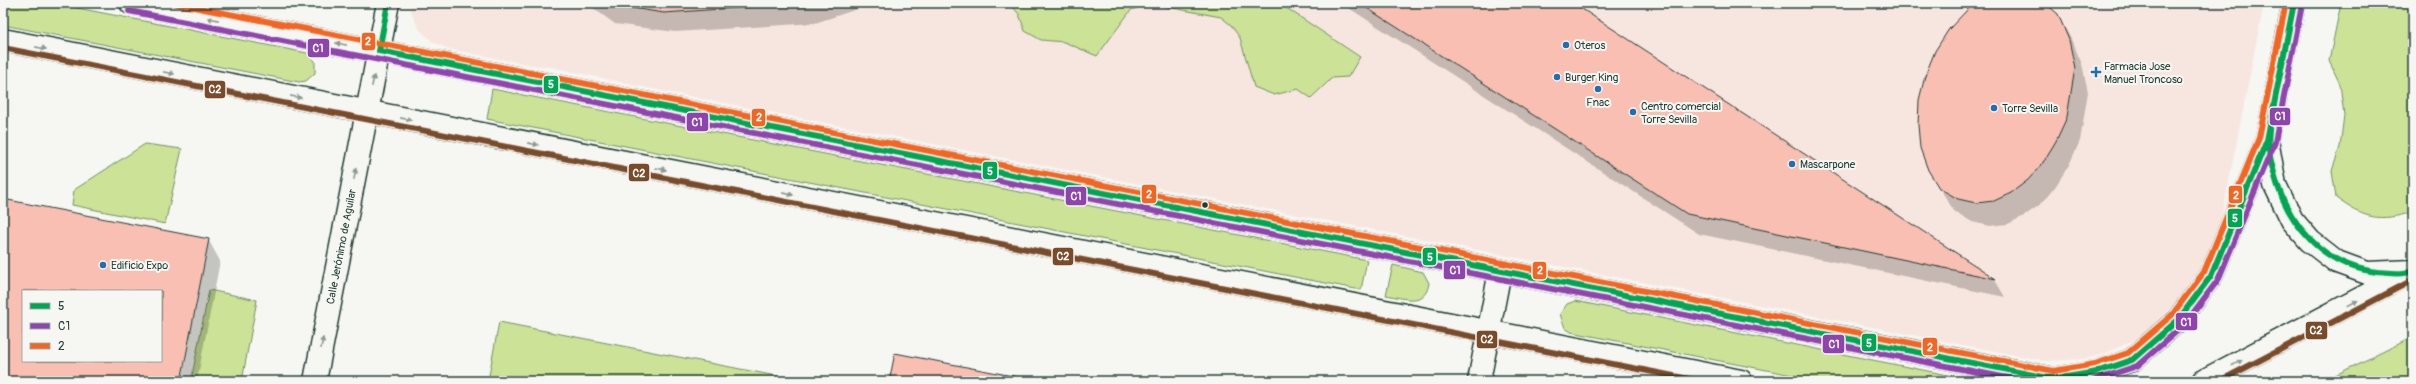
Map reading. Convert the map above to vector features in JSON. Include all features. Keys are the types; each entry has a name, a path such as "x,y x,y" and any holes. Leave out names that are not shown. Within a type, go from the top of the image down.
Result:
{"street":[{"path":"131,3 2054,379 2097,372 2132,360 2178,320 2211,276 2267,140 2294,3"},
{"name":"Calle Jerónimo de Aguilar","path":"315,381 388,3"},
{"path":"3,40 1742,381"},
{"path":"2267,140 2275,185 2292,220 2310,241 2337,262 2367,273 2411,272"},
{"path":"1479,381 1500,271"},
{"path":"2203,381 2411,272"}],"shaded area":[{"path":"409,3 2264,3 2224,206 2217,234 2205,261 2179,300 2140,337 2104,354 2085,359 2046,361 657,90 551,67 531,65 449,49 433,42 420,30 413,17"}],"green space":[{"path":"3,3 52,3 307,53 315,61 315,73 306,81 299,82 3,25"},
{"path":"1009,3 1279,3 1360,57 1348,77 1332,78 1311,98 1298,89 1274,95 1254,87 1240,38 1231,25 1221,17 1151,4 1131,10 1097,56 1064,42 1041,40 1025,31 1019,14"},
{"path":"2341,3 2413,3 2413,212 2390,217 2372,217 2355,210 2336,198 2332,171 2340,147 2344,115 2340,84 2329,61"},
{"path":"492,89 1367,260 1361,290 487,119"},
{"path":"145,144 182,149 165,224 72,205 74,190"},
{"path":"1393,265 1423,272 1429,283 1427,291 1419,298 1413,299 1386,295"},
{"path":"209,290 257,300 242,381 191,381"},
{"path":"1575,301 1958,377 1957,381 1823,381 1571,332 1565,328 1560,314 1567,304"},
{"path":"499,322 802,381 488,381"},
{"path":"2413,337 2413,381 2323,381"}],"building":[{"path":"600,3 806,3 664,13"},
{"name":"Centro comercial Torre Sevilla","path":"1359,3 1573,3 1996,279 1687,214"},
{"name":"Torre Sevilla","path":"1978,3 2045,3 2058,14 2069,40 2075,68 2067,117 2056,141 2042,164 2028,180 2011,193 1994,201 1976,203 1958,199 1939,188 1928,170 1920,148 1918,125 1919,100 1925,76 1935,51 1949,29 1969,8"},
{"name":"Edificio Expo","path":"3,199 209,239 181,381 3,381"},
{"path":"895,353 1038,381 910,381 890,377"}],"transit line":[{"name":"2","path":"173,3 2054,371 2095,364 2128,353 2172,315 2204,272 2259,138 2286,3"},
{"name":"5","path":"388,3 379,51 2054,379 2097,372 2132,360 2178,320 2211,276 2267,140 2294,3"},
{"name":"C1","path":"2092,381 2137,366 2184,325 2218,280 2275,142 2302,5"},
{"name":"C1","path":"129,11 2023,381"},
{"name":"C2","path":"3,48 1699,381"},
{"name":"5","path":"2269,131 2268,142 2270,158 2280,192 2298,225 2310,239 2324,251 2340,261 2358,268 2390,273 2404,273 2413,271"},
{"name":"C2","path":"2220,381 2413,280"}],"place":[{"name":"Oteros","path":"1566,45"},
{"name":"Farmacia Jose Manuel Troncoso","path":"2096,72"},
{"name":"Burger King","path":"1557,77"},
{"name":"Fnac","path":"1598,89"},
{"name":"Torre Sevilla","path":"1994,108"},
{"name":"Centro comercial Torre Sevilla","path":"1633,112"},
{"name":"Mascarpone","path":"1792,164"},
{"name":"Edificio Expo","path":"103,265"}]}
